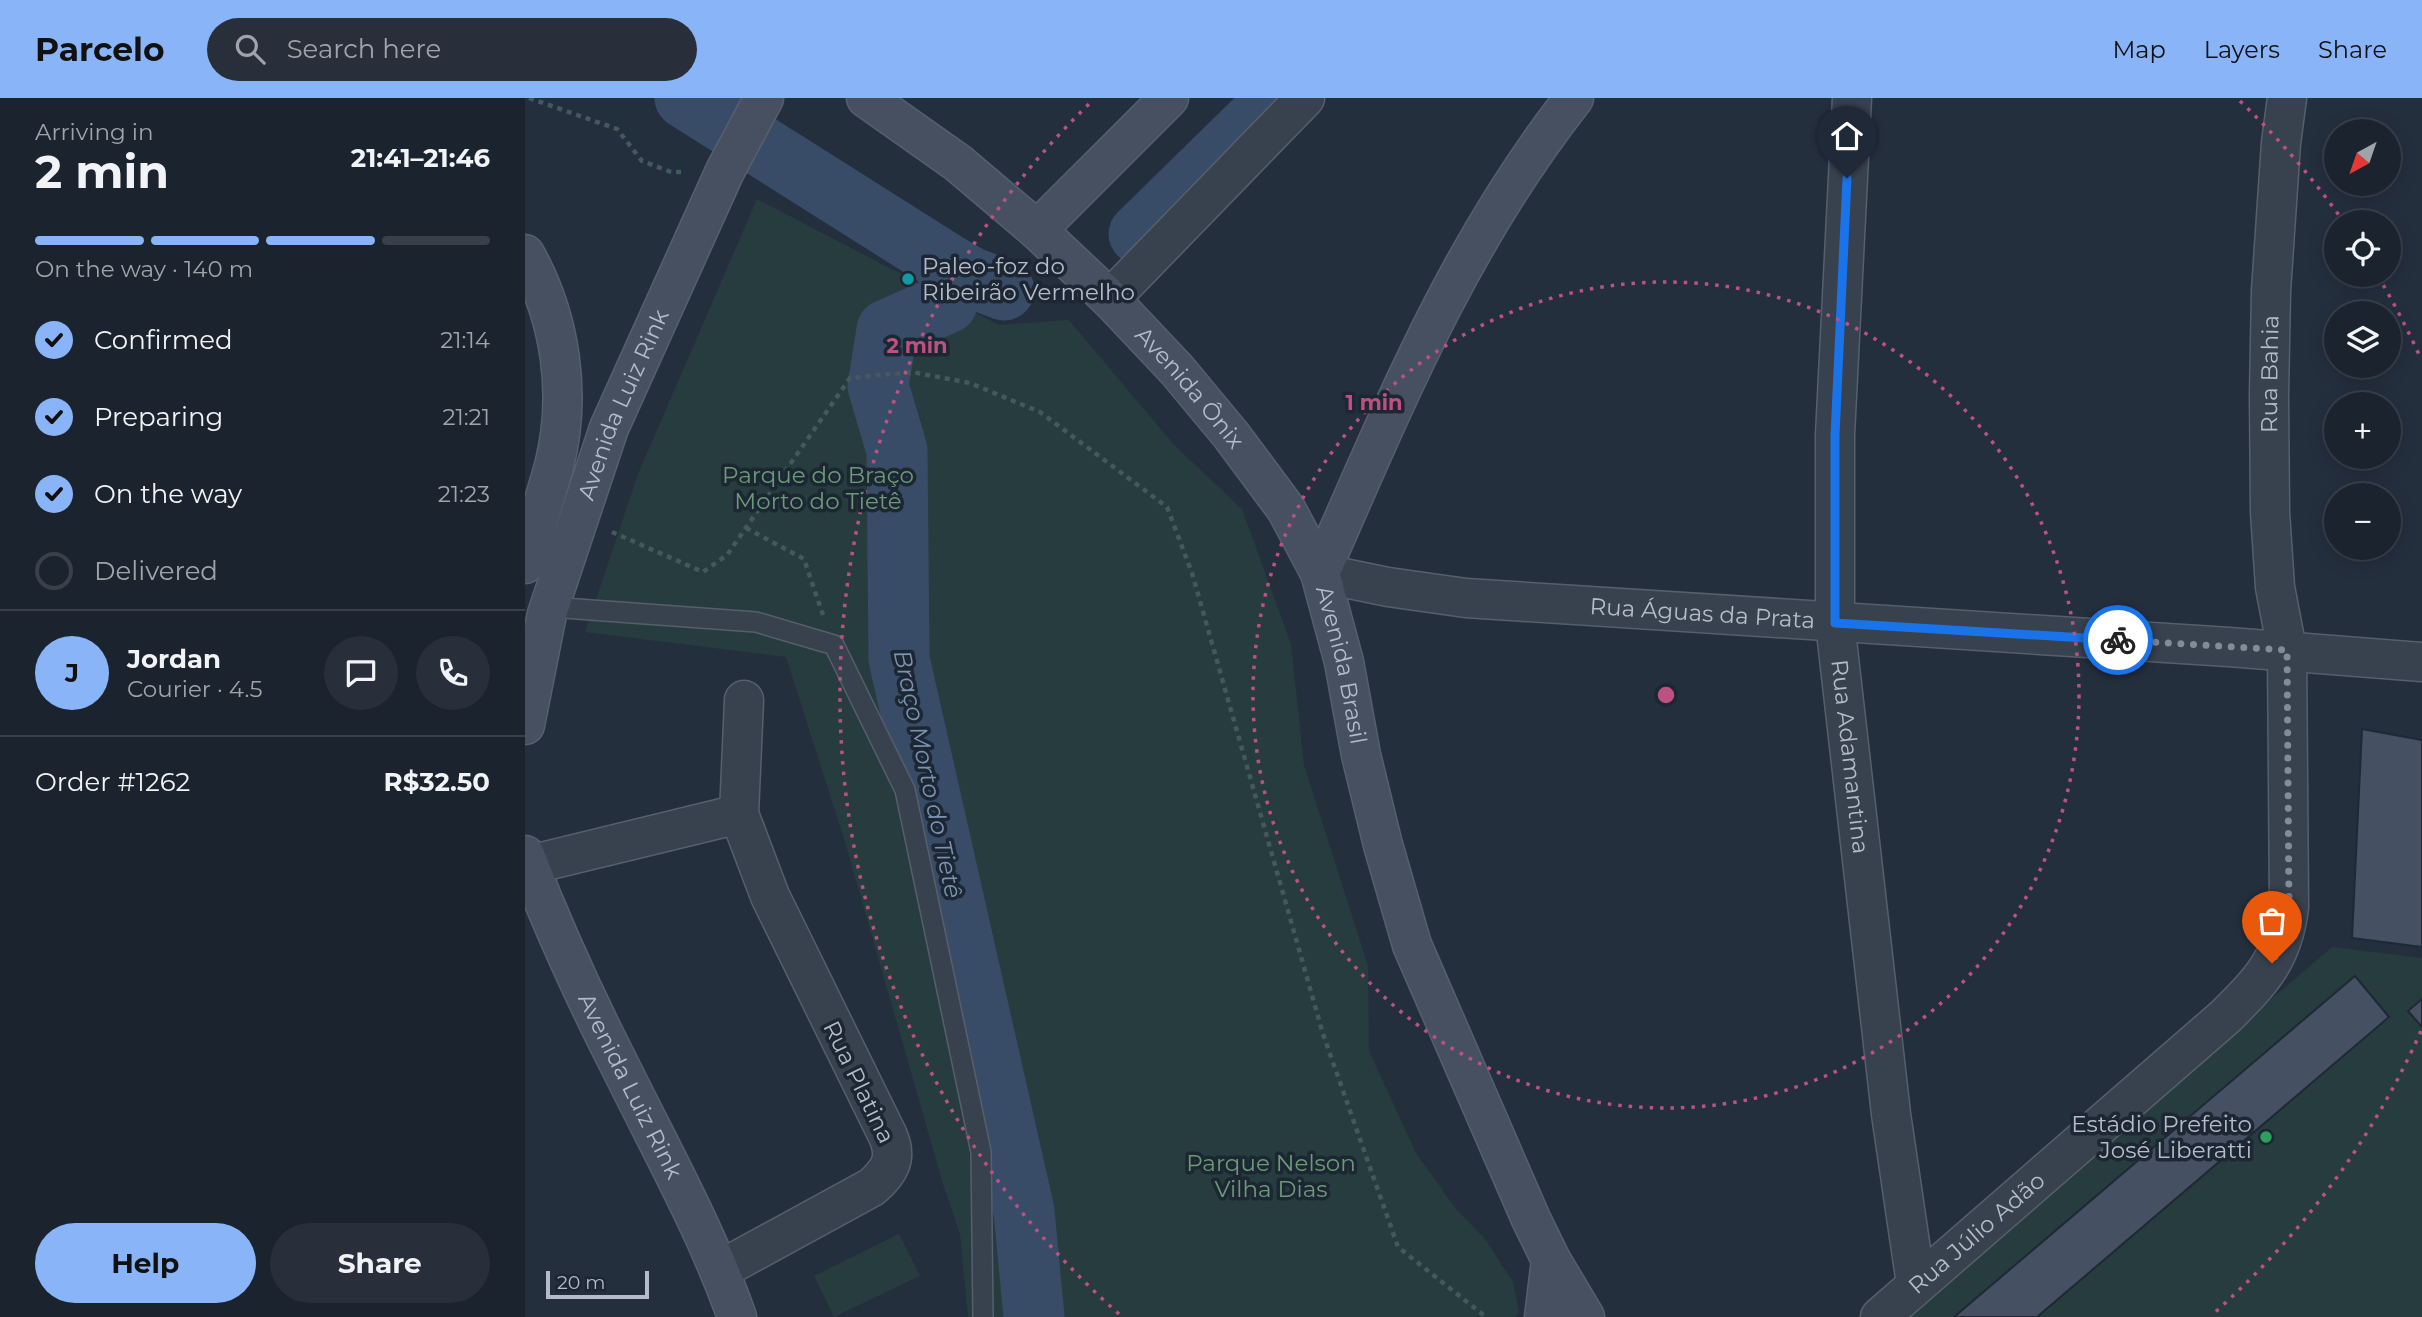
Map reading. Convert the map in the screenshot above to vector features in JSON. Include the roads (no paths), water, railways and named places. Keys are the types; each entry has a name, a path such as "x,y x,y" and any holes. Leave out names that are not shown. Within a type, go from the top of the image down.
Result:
{"main road":[{"name":"Avenida Ônix","path":"866,98 958,163 1037,230 1110,299 1177,370 1231,435 1286,509 1320,573"},
{"path":"1037,230 1170,98"},
{"name":"Avenida Brasil","path":"1574,98 1545,135 1476,240 1426,335 1320,573 1344,662 1361,755 1383,845 1412,945 1488,1123 1551,1260 1585,1317"},
{"name":"Avenida Luiz Rink","path":"525,725 549,607 610,428 725,171 759,104"},
{"path":"525,564 553,467 563,403 557,335 528,263"},
{"name":"Avenida Luiz Rink","path":"527,860 558,939 624,1076 664,1151 720,1270 737,1317"},
{"path":"1543,1317 1551,1260"},
{"path":"720,1270 760,1317"}],"street":[{"path":"1110,299 1305,98"},
{"name":"Rua Adamantina","path":"1852,98 1835,435 1835,623 1891,1114 1916,1284"},
{"name":"Rua Bahia","path":"2287,98 2281,143 2271,291 2269,396 2270,512 2275,587 2287,650"},
{"name":"Rua Águas da Prata","path":"1320,573 1388,587 1467,598 2287,650 2422,662"},
{"name":"Rua Júlio Adão","path":"1880,1317 2226,1016 2272,963 2286,933 2289,907 2287,650"},
{"name":"Rua Platina","path":"720,1270 872,1187 888,1171 893,1156 888,1136 770,896 739,814 744,700"},
{"path":"527,860 739,814"}],"lane":[{"path":"549,607 756,622 834,645 905,790 981,1152 983,1317"}],"waterway":[{"path":"685,98 951,266 970,277 1004,290"},
{"path":"1139,234 1278,98"},
{"name":"Braço Morto do Tietê","path":"951,266 947,303 887,330 878,386 897,450 899,659 1024,1211 1034,1317"}],"place":[{"name":"Paleo-foz do Ribeirão Vermelho","path":"908,279"},
{"name":"Estádio Prefeito José Liberatti","path":"2266,1137"}],"park label":[{"name":"Parque do Braço Morto do Tietê","path":"818,488"},
{"name":"Parque Nelson Vilha Dias","path":"1271,1176"}]}
